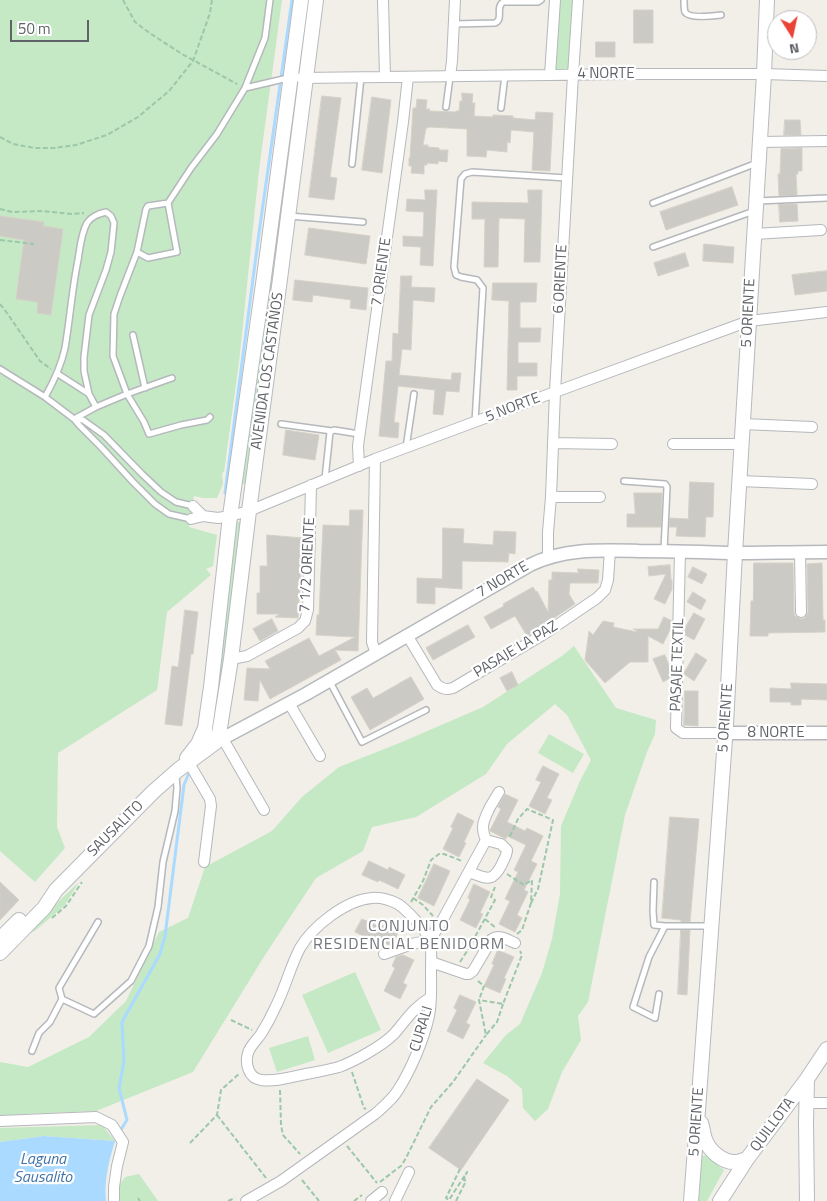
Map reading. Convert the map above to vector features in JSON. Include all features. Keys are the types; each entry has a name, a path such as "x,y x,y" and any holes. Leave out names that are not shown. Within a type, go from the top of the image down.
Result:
{"main road":[{"name":"AVENIDA LOS CASTAÑOS","path":"205,728 230,516 301,0"},
{"name":"AVENIDA LOS CASTAÑOS","path":"220,741 316,0"},
{"name":"5 ORIENTE","path":"691,1201 725,733 767,0"},
{"name":"SAUSALITO","path":"181,769 198,744 205,728"},
{"name":"SAUSALITO","path":"0,953 44,908 56,890 153,792 220,741"},
{"name":"SAUSALITO","path":"0,939 38,902 56,890"},
{"name":"QUILLOTA","path":"720,1201 827,1049"},
{"path":"807,1079 807,1201"},
{"path":"698,1110 706,1141 712,1151 725,1160 735,1162 748,1159"}],"street":[{"path":"382,0 385,77"},
{"path":"450,76 455,0"},
{"path":"550,74 555,0"},
{"name":"6 ORIENTE","path":"548,558 572,74 578,0"},
{"name":"4 NORTE","path":"290,78 550,74 764,74 827,76"},
{"name":"7 ORIENTE","path":"359,466 359,434 402,132 408,77"},
{"path":"760,142 827,141"},
{"path":"754,234 821,230"},
{"name":"5 NORTE","path":"191,519 203,516 218,518 249,511 406,448 749,321 827,312"},
{"path":"743,424 812,427"},
{"path":"553,443 612,444"},
{"path":"673,444 742,444"},
{"path":"375,460 372,642 376,654"},
{"path":"740,481 812,484"},
{"name":"7 1/2 ORIENTE","path":"231,659 247,656 298,628 305,621 308,610 311,485"},
{"path":"551,497 600,497"},
{"path":"192,506 203,516"},
{"name":"7 NORTE","path":"220,741 329,681 530,565 548,558 566,553 610,550 735,553 827,552"},
{"name":"PASAJE LA PAZ","path":"407,635 438,685 447,690 453,688 544,634 597,598 606,590 610,550"},
{"name":"PASAJE TEXTIL","path":"680,551 676,728 683,733 725,733"},
{"path":"800,552 801,612"},
{"path":"289,703 320,756"},
{"path":"205,728 208,737 220,741 264,810"},
{"name":"8 NORTE","path":"725,733 827,733"},
{"path":"181,769 210,799 211,806 204,862"},
{"path":"486,840 483,832 483,820 500,792"},
{"path":"468,867 486,878 495,876 500,869 507,850 501,844 486,840"},
{"path":"384,954 430,940 443,919 468,867 486,840"},
{"path":"430,940 407,911 394,902 382,898 365,899 347,906 335,914 319,926 300,949 278,1002 260,1035 248,1051 247,1068 258,1079 280,1080 348,1063 386,1041 414,1009 431,997"},
{"path":"431,962 469,974 473,971 492,939 498,937 515,943"},
{"name":"CURALI","path":"246,1201 295,1172 375,1114 398,1091 421,1042 429,1016 431,997 430,940"},
{"path":"807,1103 827,1103"},
{"path":"0,1121 96,1117 112,1125 122,1139 123,1144 117,1166 114,1201"},
{"path":"395,1201 408,1172"},
{"path":"371,1201 382,1192"}],"lane":[{"path":"137,252 148,258 177,252 168,203 190,168 217,134 245,88 265,38 270,0"},
{"path":"454,24 495,24 499,20 499,6 503,2 538,2 542,0"},
{"path":"684,0 684,10 687,15 720,15"},
{"path":"501,108 505,75"},
{"path":"446,107 450,76"},
{"path":"245,88 290,78"},
{"path":"352,164 360,78"},
{"path":"652,203 759,163"},
{"path":"475,422 483,288 477,280 461,277 456,274 454,267 461,179 465,174 472,172 567,178"},
{"path":"653,247 756,206 827,198"},
{"path":"168,203 148,206 146,209 137,252 114,314 113,356 127,394 149,434 206,420 210,417"},
{"path":"45,397 58,374 65,348 82,238 87,223 97,214 106,212 111,216 114,223 111,252 89,315 84,357 84,371 89,394 96,407"},
{"path":"288,216 363,222"},
{"path":"133,335 145,388"},
{"path":"0,368 45,397 74,419 155,504 169,514 191,519"},
{"path":"58,374 89,394"},
{"path":"74,419 127,394 172,378"},
{"path":"406,448 414,394"},
{"path":"74,419 83,420 104,435 161,492 176,502 192,506"},
{"path":"281,424 359,434"},
{"path":"325,480 330,432 332,431"},
{"path":"624,481 665,484 664,551"},
{"path":"329,681 362,742 426,710"},
{"path":"62,999 94,1014 131,981 149,946 158,908 163,862 175,810 181,769"},
{"path":"654,882 654,925 711,926"},
{"path":"32,1051 39,1033 50,1022 62,999 59,988 98,922"},
{"path":"659,994 655,1018 633,1007 649,958 665,926"}],"path":[{"path":"122,0 135,22 193,61 245,88"},
{"path":"0,137 13,144 34,148 76,145 107,135 138,117 170,91 193,61 210,13 212,0"},
{"path":"0,209 12,212 43,211 72,214 106,212"},
{"path":"0,240 34,244"},
{"path":"0,304 40,361 58,374"},
{"path":"341,1138 378,1184 402,1165 432,1107 497,1022 522,955 515,943 514,936 522,930 538,889 553,820 528,809 518,819 505,847"},
{"path":"407,911 432,860 439,854 444,854 468,867"},
{"path":"500,869 524,885 532,880 531,903"},
{"path":"461,961 495,900 491,897 497,883 492,877"},
{"path":"484,986 478,1000 486,1035"},
{"path":"478,1000 503,1004"},
{"path":"232,1020 260,1035"},
{"path":"348,1063 364,1108 375,1114"},
{"path":"190,1143 217,1115 220,1090 247,1068"},
{"path":"280,1080 281,1125 284,1135 301,1156 314,1158"},
{"path":"217,1115 266,1178 281,1181"},
{"path":"456,1201 466,1181 464,1180 467,1172 449,1200 446,1198 460,1169"},
{"path":"295,1172 319,1201"}],"green space":[{"path":"0,0 282,0 259,170 239,362 224,472 222,473 223,484 217,498 194,496 189,527 217,535 213,566 206,569 211,575 167,612 157,690 58,753 57,827 65,848 35,882 0,851"},
{"path":"305,0 311,0 248,483 242,484"},
{"path":"559,0 575,0 570,69 554,69"},
{"path":"243,521 216,722 211,720 237,522"},
{"path":"574,646 616,708 656,720 655,734 625,815 588,1002 578,1016 581,1040 562,1072 548,1109 535,1121 523,1108 522,1089 507,1076 483,1063 506,1035 520,1024 542,973 552,939 560,894 561,826 591,760 567,715 555,704 507,744 486,774 416,817 372,827 363,851 316,878 265,955 193,1072 96,1111 0,1115 0,1062 28,1067 89,1037 126,1001 159,932 188,918 205,867 272,831 302,797 339,767 483,707 562,656"},
{"path":"549,734 584,754 573,773 538,753"},
{"path":"79,882 65,905 36,930 26,935 25,933"},
{"path":"355,972 381,1030 328,1053 302,995"},
{"path":"308,1036 315,1060 277,1072 269,1048"},
{"path":"102,1125 115,1141 44,1136 0,1142 0,1128"},
{"path":"705,1155 724,1170 707,1201 699,1201 701,1157"},
{"path":"139,1174 158,1201 120,1201 118,1187 125,1177"}],"water":[{"name":"Laguna Sausalito","path":"44,1136 115,1141 108,1171 106,1201 0,1201 0,1142"}],"building":[{"path":"634,10 653,10 653,43 634,43"},
{"path":"596,42 615,42 615,57 596,57"},
{"path":"462,93 473,94 472,103 475,103 474,116 513,116 513,118 535,120 536,112 553,113 550,171 532,170 534,132 511,130 510,143 507,142 507,152 487,150 486,157 467,156 467,129 429,127 426,128 423,145 439,148 439,150 448,150 447,162 438,161 438,164 427,163 427,165 424,165 424,174 411,173 412,166 409,166 409,158 413,108 416,108 417,99 427,100 426,109 430,109 429,111 456,112 459,111"},
{"path":"322,96 341,98 330,177 337,178 334,200 309,197"},
{"path":"372,97 391,100 382,173 362,170"},
{"path":"785,120 800,120 801,135 784,135"},
{"path":"802,148 802,171 798,171 798,174 796,174 797,195 779,196 778,174 780,174 781,149"},
{"path":"732,187 738,205 666,230 660,212"},
{"path":"425,190 437,190 433,266 420,265 421,247 403,246 403,236 423,237 424,212 406,211 407,199 425,200"},
{"path":"528,190 542,190 540,262 524,262 525,219 499,218 498,267 484,267 485,219 472,219 472,202 528,203"},
{"path":"779,204 797,204 798,221 780,222"},
{"path":"0,216 44,222 43,226 63,229 51,315 37,313 38,302 16,299 24,240 0,236"},
{"path":"309,228 370,236 366,264 305,255"},
{"path":"704,244 734,247 733,263 703,261"},
{"path":"685,253 689,266 658,276 654,263"},
{"path":"827,271 827,291 795,295 792,275"},
{"path":"401,276 412,276 411,287 435,288 434,302 413,300 411,350 402,349 399,375 451,380 452,373 461,373 459,392 446,391 443,415 433,414 435,390 398,386 394,422 399,423 398,438 379,436 386,361 392,361 393,333 398,334"},
{"path":"295,280 368,288 366,310 350,308 351,300 313,295 312,302 293,300"},
{"path":"493,283 537,283 536,302 520,302 520,328 541,328 540,342 518,342 518,363 537,363 537,376 517,376 517,390 507,390 509,301 492,300"},
{"path":"286,430 319,435 315,460 283,455"},
{"path":"690,482 714,483 713,517 706,517 705,537 676,536 677,527 669,527 670,518 688,519"},
{"path":"634,493 662,493 661,527 627,527 627,514 635,514"},
{"path":"350,510 363,510 358,651 335,650 341,660 270,699 260,680 258,701 244,700 247,668 270,669 265,661 309,638 319,656 355,637 316,635 317,615 319,615 323,525 349,526"},
{"path":"443,528 464,529 463,543 493,545 494,531 516,532 515,554 509,553 508,562 462,561 462,589 435,587 435,604 417,603 417,578 442,579"},
{"path":"267,535 303,538 298,618 275,617 280,614 257,614 257,593 260,593 260,566 267,566"},
{"path":"754,563 793,563 794,612 795,616 801,619 805,618 808,612 807,564 822,563 825,632 768,633 768,636 750,636"},
{"path":"670,565 672,589 665,604 654,599 666,574 649,576 648,567"},
{"path":"693,567 707,574 702,584 688,577"},
{"path":"578,569 599,570 598,583 570,583 569,594 575,604 527,636 515,616 491,629 484,617 533,587 548,612 549,580 552,580 552,572 578,573"},
{"path":"693,592 706,600 701,610 687,602"},
{"path":"185,610 198,612 182,726 165,724 172,666 178,667"},
{"path":"694,613 705,619 694,640 685,635 685,628"},
{"path":"664,617 672,621 671,628 663,644 648,636 648,662 630,662 605,683 585,660 589,631 593,635 603,621 614,623 613,627 637,632 633,629 658,629"},
{"path":"272,619 278,631 260,641 253,629"},
{"path":"468,625 475,637 433,660 426,648"},
{"path":"696,653 707,660 694,681 684,673"},
{"path":"665,655 670,668 670,678 663,682 653,659"},
{"path":"512,672 518,685 507,691 500,678"},
{"path":"411,677 424,699 370,730 351,697 367,688 373,698"},
{"path":"791,683 827,684 827,700 801,699 801,705 791,705 791,702 770,702 770,688 791,689"},
{"path":"685,691 698,691 698,726 684,725"},
{"path":"543,766 559,774 547,798 552,800 545,814 529,806 541,782 536,780"},
{"path":"505,794 518,800 507,822 525,831 527,828 543,836 531,861 537,864 524,890 528,892 517,915 522,918 515,932 499,924 510,901 505,899 518,872 514,870 526,845 507,836 506,839 490,831 501,809 498,807"},
{"path":"458,813 474,821 459,857 443,849"},
{"path":"670,817 699,819 690,922 662,918"},
{"path":"369,861 388,870 389,867 405,875 398,889 379,880 378,882 362,875"},
{"path":"434,864 450,871 434,906 418,898"},
{"path":"0,882 19,900 0,920"},
{"path":"474,884 490,892 480,913 483,914 476,928 460,920 470,900 468,898"},
{"path":"362,919 398,932 393,944 389,945 372,937 371,940 355,932"},
{"path":"681,930 690,930 687,995 678,994"},
{"path":"498,950 514,957 504,978 506,979 500,993 484,986 494,965 492,964"},
{"path":"403,955 414,960 403,983 407,985 400,999 384,991 395,968 392,966 396,957"},
{"path":"460,995 476,1002 466,1023 470,1025 463,1039 447,1031 457,1010 454,1008"},
{"path":"477,1079 509,1100 461,1170 429,1148"}],"waterway":[{"path":"225,493 292,0"},
{"path":"120,1131 127,1120 119,1088 124,1061 122,1022 160,954 165,936 184,785 189,773"}],"district":[{"name":"CONJUNTO RESIDENCIAL BENIDORM","path":"409,936"}]}
